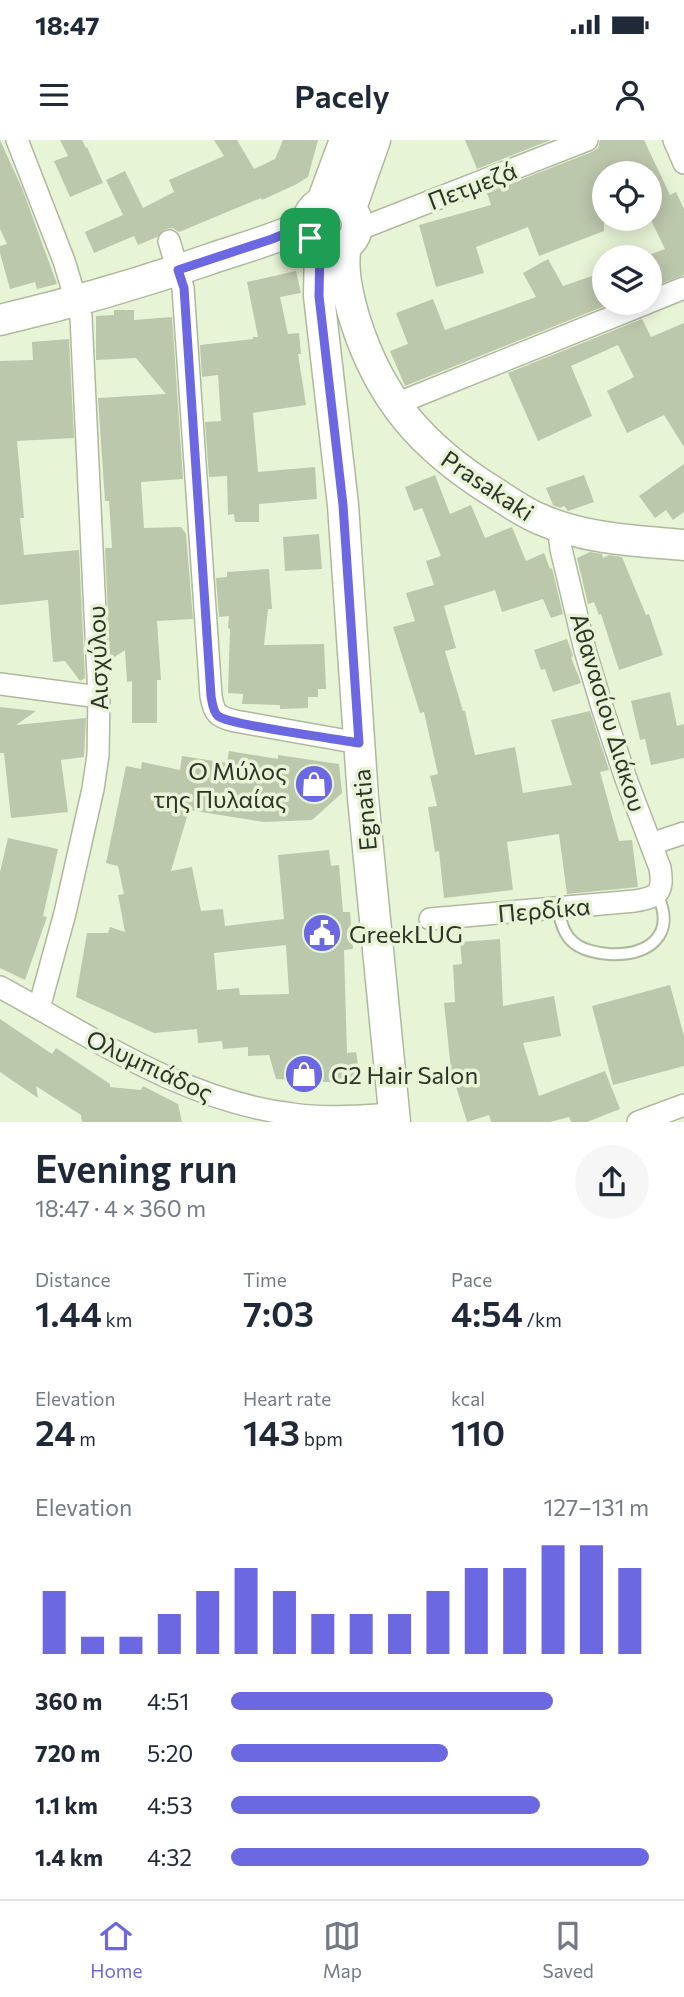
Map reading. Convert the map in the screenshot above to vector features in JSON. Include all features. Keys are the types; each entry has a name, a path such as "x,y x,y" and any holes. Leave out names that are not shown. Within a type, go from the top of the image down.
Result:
{"street":[{"name":"Αισχύλου","path":"17,140 64,261 83,332 99,697 98,755 93,789 65,913 39,1008"},
{"name":"Egnatia","path":"345,140 334,226 319,296 343,505 359,743 394,1118"},
{"name":"Egnatia","path":"334,226 375,140"},
{"name":"Πετμεζά","path":"334,226 587,140"},
{"path":"674,140 684,163"},
{"path":"0,320 77,302 272,239 334,226"},
{"name":"Prasakaki","path":"334,226 344,255 351,307 373,367 396,404 432,446 453,465 524,510 563,528 617,538 684,545"},
{"path":"169,241 184,288 214,709 218,715 242,723 359,743"},
{"path":"662,297 684,288"},
{"path":"396,404 616,315"},
{"name":"Αθανασίου Διάκου","path":"563,528 561,549 585,650 617,754 651,844 661,878 661,888 657,894"},
{"path":"0,684 99,697"},
{"path":"651,844 684,833"},
{"name":"Περδίκα","path":"430,919 635,901 657,894"},
{"name":"Ολυμπιάδος","path":"0,986 109,1048 157,1072 225,1100 274,1112 394,1118"},
{"path":"638,1122 684,1105"}],"lane":[{"path":"557,908 567,936 574,943 592,951 628,953 648,948 658,939 663,917 657,894"}],"building":[{"path":"0,140 22,188 57,284 37,289 35,282 10,289 0,253 0,246 7,244 0,229"},
{"path":"60,140 82,140 103,183 70,197 54,161 68,156"},
{"path":"214,140 237,140 254,169 275,159 283,140 318,140 308,177 297,184 179,232 173,228 165,229 157,237 138,245 134,236 94,253 85,232 123,215 106,180 125,171 143,208 174,192 169,180 224,156"},
{"path":"465,140 551,140 477,169"},
{"path":"600,140 644,140 654,161 592,161 592,231 604,231 539,256 528,227 476,247 484,273 436,287 419,225 491,205 487,193 598,148"},
{"path":"662,178 670,195 676,192 684,209 684,275 662,283 662,250 665,249 656,231 662,231"},
{"path":"548,259 563,286 592,276 592,311 405,386 390,351 408,344 396,313 433,299 445,330 536,297 523,273"},
{"path":"296,271 301,293 280,297 288,334 299,333 301,354 298,354 306,405 253,413 258,472 315,467 317,499 259,504 259,522 235,522 234,514 228,515 227,476 209,477 205,422 221,421 218,375 202,377 200,345 258,337 247,282"},
{"path":"114,310 134,310 134,320 172,317 183,479 141,482 144,528 181,527 186,534 193,619 157,621 161,680 157,680 157,723 132,723 132,681 127,682 125,650 110,660 105,548 112,548 109,501 105,501 98,398 166,394 136,358 96,360 96,316 114,315"},
{"path":"642,319 651,337 684,323 684,447 664,415 627,433 607,391 634,377 618,345 571,366 592,416 538,441 508,373"},
{"path":"69,339 74,438 17,441 24,518 20,518 24,555 79,550 85,678 80,681 65,661 53,662 48,600 0,605 0,361 33,360 32,342"},
{"path":"684,464 684,512 673,520 666,510 655,518 639,496"},
{"path":"435,475 450,514 471,505 485,538 512,527 526,561 544,553 550,569 552,568 563,614 551,618 543,599 502,612 495,590 444,606 456,648 445,651 465,711 475,755 515,747 523,793 572,785 551,720 590,711 609,770 600,772 619,841 632,840 638,887 567,894 559,834 507,842 513,890 444,898 439,851 435,852 428,807 437,806 430,776 438,774 424,712 420,713 393,627 415,621 406,593 434,585 426,561 441,556 422,508 414,511 405,487"},
{"path":"584,475 594,502 568,511 564,506 560,508 553,505 546,488"},
{"path":"319,534 322,569 285,571 283,537"},
{"path":"590,552 602,554 603,558 609,555 622,557 646,615 649,614 663,655 619,670 601,614 599,615 594,602 588,604 577,558"},
{"path":"269,569 272,609 268,609 264,645 324,644 326,689 318,689 318,697 308,697 308,708 280,709 280,705 242,704 243,694 228,693 229,616 219,617 216,578 227,577 227,572"},
{"path":"567,639 581,683 553,692 545,669 541,670 534,650"},
{"path":"670,692 677,726 684,724 684,758 651,765 645,739 640,740 631,701"},
{"path":"0,707 36,711 16,725 86,718 84,757 61,760 68,812 11,818 4,753 0,753"},
{"path":"229,751 278,759 278,755 339,764 342,793 312,820 264,822 189,810 171,871 192,867 201,911 223,909 225,926 284,919 278,855 329,850 331,866 339,865 343,912 350,912 353,949 344,950 347,1053 356,1052 361,1084 276,1079 269,1055 248,1056 248,1047 223,1049 222,1041 198,1043 197,1029 154,1033 76,997 87,933 108,933 110,927 125,932 118,895 124,894 118,866 106,863 126,766 141,769 142,762 180,770 182,756 227,763","holes":["286,945 289,994 240,995 239,988 217,990 214,953"]},
{"path":"8,838 58,849 43,916 47,917 25,980 0,968 0,872"},
{"path":"500,939 503,1006 554,996 561,1036 523,1043 539,1096 605,1071 620,1109 587,1122 571,1122 569,1117 550,1122 491,1122 489,1115 467,1122 451,1070 444,1003 455,1002 453,965 462,964 460,942"},
{"path":"670,985 684,1036 684,1066 613,1085 592,1006"},
{"path":"0,1019 52,1054 56,1048 110,1084 110,1087 141,1090 143,1086 178,1104 182,1122 82,1122 81,1115 36,1086 38,1098 0,1072"}],"place":[{"name":"Ο Μύλος της Πυλαίας","path":"314,784"},
{"name":"GreekLUG","path":"322,933"},
{"name":"G2 Hair Salon","path":"304,1074"}],"route":[{"path":"306,225 310,238 320,247 319,296 343,505 359,743 222,718 216,713 211,696 184,288 178,270 306,225"}]}
